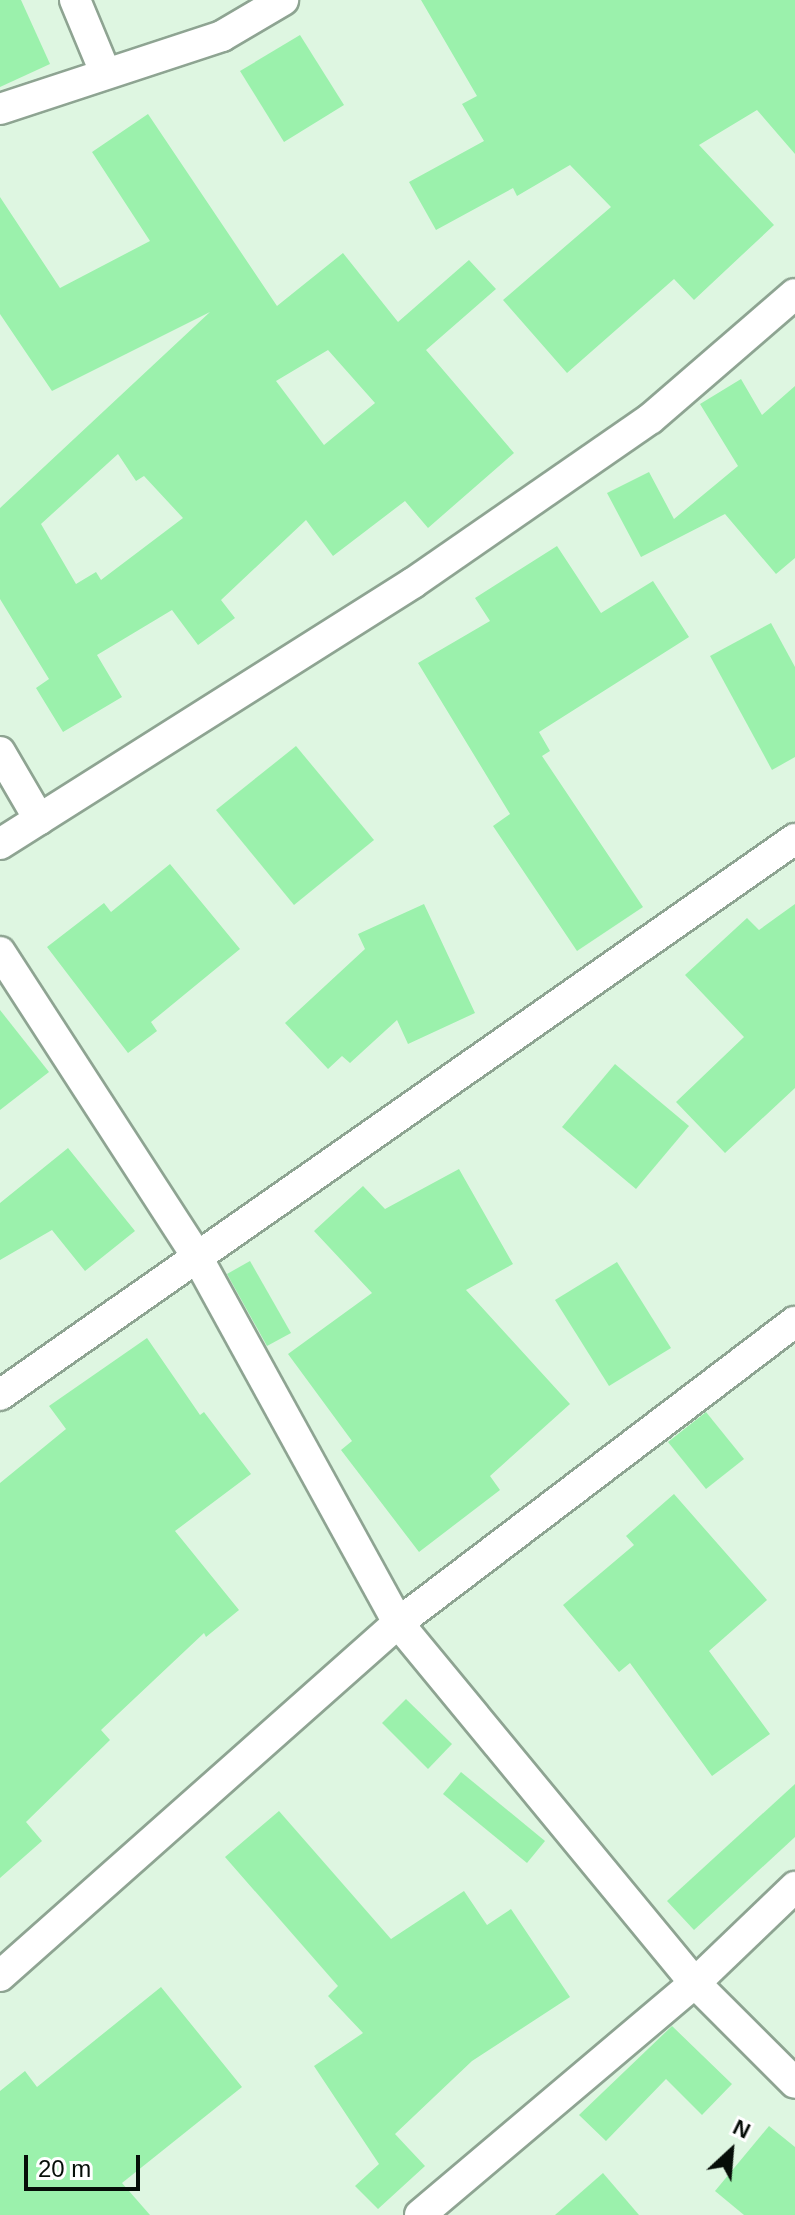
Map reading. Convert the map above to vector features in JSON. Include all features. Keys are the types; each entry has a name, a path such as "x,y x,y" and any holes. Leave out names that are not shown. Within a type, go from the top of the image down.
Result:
{"street":[{"path":"75,0 105,72"},
{"path":"0,109 222,36 283,0"},
{"path":"0,844 413,583 650,419 795,294"},
{"path":"0,752 39,819"},
{"path":"0,1395 795,839"},
{"path":"0,952 196,1255 398,1623 695,1983 795,2083"},
{"path":"0,1976 398,1623 795,1322"},
{"path":"420,2215 695,1983 795,1887"}],"building":[{"path":"0,0 21,0 50,64 0,87"},
{"path":"421,0 795,0 795,154 757,110 699,145 774,225 694,300 674,279 567,373 503,300 611,207 570,165 517,196 513,188 436,230 409,182 484,141 462,104 477,96"},
{"path":"300,35 344,105 284,142 240,71"},
{"path":"148,114 277,306 343,253 398,322 469,260 496,289 426,350 514,453 428,528 405,501 333,556 306,520 221,600 235,618 198,645 172,610 97,655 122,697 63,732 36,688 49,679 0,599 0,508 210,312 52,391 0,314 0,197 60,288 150,241 92,152","holes":["328,350 375,403 324,445 276,381","118,454 136,481 144,476 183,518 101,580 96,572 76,584 41,524"]},
{"path":"741,379 762,415 795,386 795,558 776,574 725,514 641,557 607,493 649,472 674,519 738,466 700,404"},
{"path":"557,546 601,613 653,581 689,637 539,732 550,751 542,756 643,907 577,951 493,826 510,814 418,663 490,621 475,598"},
{"path":"771,623 795,667 795,757 772,770 710,656"},
{"path":"296,746 374,840 294,905 216,810"},
{"path":"170,864 240,949 151,1022 157,1031 128,1053 47,947 104,903 111,912"},
{"path":"424,904 475,1013 408,1044 397,1020 350,1063 342,1056 328,1069 285,1023 365,949 358,934"},
{"path":"795,904 795,1088 725,1153 676,1102 744,1037 685,975 747,918 759,930"},
{"path":"0,1010 49,1072 0,1110"},
{"path":"615,1064 689,1126 636,1189 562,1127"},
{"path":"68,1148 135,1231 85,1271 52,1230 0,1260 0,1203"},
{"path":"459,1169 513,1264 466,1290 570,1404 490,1476 500,1490 419,1552 341,1450 352,1441 288,1354 372,1293 314,1231 363,1186 385,1209"},
{"path":"250,1261 291,1333 267,1346 227,1274"},
{"path":"617,1262 671,1348 609,1386 555,1300"},
{"path":"147,1338 200,1415 204,1412 251,1474 175,1531 239,1610 206,1637 204,1633 101,1730 110,1740 26,1822 42,1841 0,1878 0,1483 66,1429 49,1406"},
{"path":"706,1412 744,1459 706,1489 668,1442"},
{"path":"674,1494 767,1600 709,1651 770,1734 712,1776 630,1663 619,1672 563,1605 634,1545 626,1536"},
{"path":"406,1699 452,1744 428,1769 382,1723"},
{"path":"461,1772 545,1841 527,1863 443,1794"},
{"path":"795,1784 795,1837 694,1930 667,1901"},
{"path":"279,1811 391,1939 464,1891 487,1925 511,1909 570,1997 472,2061 395,2134 425,2166 378,2209 355,2186 379,2164 314,2066 363,2033 328,1996 338,1986 225,1857"},
{"path":"161,1987 242,2087 122,2183 150,2215 0,2215 0,2091 25,2071 37,2087"},
{"path":"672,2026 732,2084 702,2115 666,2079 606,2141 579,2115"},
{"path":"769,2126 795,2147 795,2215 744,2215 715,2191"},
{"path":"603,2173 639,2215 555,2215"}]}
